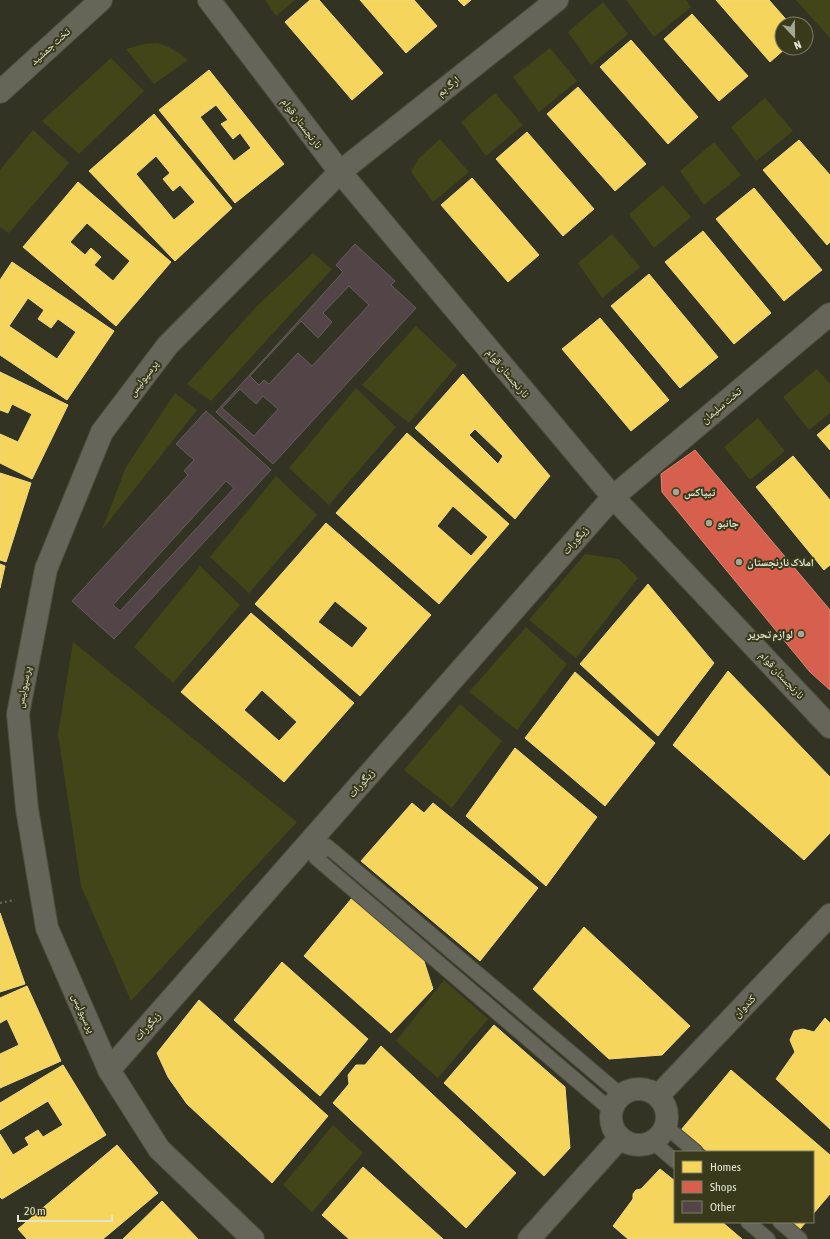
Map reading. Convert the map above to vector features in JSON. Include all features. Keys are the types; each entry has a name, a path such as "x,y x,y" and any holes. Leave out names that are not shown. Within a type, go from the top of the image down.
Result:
{"street":[{"name":"تخت جمشید","path":"0,92 101,0"},
{"name":"نارنجستان قوام","path":"209,0 340,172 613,496 830,726"},
{"name":"ارگ بم","path":"340,172 557,0"},
{"name":"پرسپولیس","path":"253,1239 159,1149 109,1070 46,928 27,809 18,714 46,569 102,432 168,345 340,172"},
{"name":"تخت سلیمان","path":"613,496 830,314"},
{"name":"زیگورات","path":"109,1070 613,496"},
{"name":"کندوان","path":"658,1096 830,915"},
{"path":"642,1088 658,1096 664,1104 667,1112 667,1123 659,1134 648,1144 628,1144 620,1138 614,1131 610,1114 624,1092 642,1088"},
{"path":"529,1239 620,1138"}],"lane":[{"path":"327,846 616,1103 316,858 327,846"},
{"path":"659,1134 694,1151"},
{"path":"659,1134 674,1158"},
{"path":"749,1223 768,1239"},
{"path":"781,1223 800,1239"}],"green space":[{"path":"265,0 295,0 276,16"},
{"path":"626,0 686,0 691,7 654,37"},
{"path":"796,0 830,0 830,38 814,20 814,16 810,16"},
{"path":"603,2 628,34 591,65 568,32"},
{"path":"158,43 174,50 188,60 154,84 126,49 144,44"},
{"path":"550,48 577,81 539,112 513,77"},
{"path":"111,58 144,91 79,154 42,121"},
{"path":"495,93 523,125 486,156 461,122"},
{"path":"765,98 793,131 756,161 731,127"},
{"path":"33,130 69,163 9,233 0,227 0,170"},
{"path":"440,139 469,172 433,202 411,172 418,159"},
{"path":"714,142 741,175 704,205 680,171"},
{"path":"663,185 691,217 654,248 629,214"},
{"path":"612,234 640,267 602,298 578,263"},
{"path":"313,253 332,269 211,401 187,384 256,307"},
{"path":"416,326 457,365 409,423 362,385"},
{"path":"817,369 830,384 830,413 809,430 783,397"},
{"path":"356,388 396,427 329,505 289,468"},
{"path":"175,393 197,410 102,530 126,467"},
{"path":"758,418 785,451 750,480 724,447"},
{"path":"276,476 317,515 249,593 210,557"},
{"path":"585,554 619,559 638,578 576,658 529,620"},
{"path":"200,566 240,605 173,683 134,647"},
{"path":"526,627 567,664 517,730 469,692"},
{"path":"73,642 297,822 131,1001 81,886 58,734"},
{"path":"460,704 502,741 452,808 404,770"},
{"path":"444,980 488,1019 438,1078 396,1041"},
{"path":"333,1125 363,1153 312,1212 283,1185"}],"building: Homes":[{"path":"310,0 319,0 383,73 352,100 285,22"},
{"path":"360,0 414,0 437,26 406,53"},
{"path":"458,0 471,0 464,6"},
{"path":"716,0 769,0 783,16 774,16 774,56 777,56 770,62"},
{"path":"692,14 748,76 719,101 664,39"},
{"path":"631,40 698,117 668,144 600,67"},
{"path":"209,70 284,164 235,203 159,110","holes":["216,105 228,120 221,124 233,139 240,133 251,148 234,161 200,117"]},
{"path":"578,87 646,164 615,191 547,114"},
{"path":"154,114 232,208 175,261 89,171","holes":["156,156 170,173 163,179 173,191 180,185 195,202 174,220 136,174"]},
{"path":"527,132 594,209 563,236 496,159"},
{"path":"799,140 830,175 830,242 827,245 763,170"},
{"path":"472,178 539,255 508,282 441,205"},
{"path":"78,182 171,262 116,326 23,247","holes":["87,223 130,261 113,281 94,265 101,257 91,248 85,255 70,242"]},
{"path":"754,188 822,270 784,301 716,219"},
{"path":"703,231 771,313 734,344 665,262"},
{"path":"12,262 114,331 67,400 0,355 0,280","holes":["28,298 44,310 38,319 51,328 58,319 76,332 57,359 9,326"]},
{"path":"649,274 718,357 680,388 611,306"},
{"path":"600,318 669,400 631,431 562,349"},
{"path":"0,372 68,405 32,479 0,463 0,434 18,442 32,414 12,404 8,413 0,410"},
{"path":"463,374 550,476 515,519 415,428","holes":["475,429 503,456 498,464 469,435"]},
{"path":"830,424 830,450 817,435"},
{"path":"407,433 509,524 439,604 336,513","holes":["453,506 488,537 471,556 437,526"]},
{"path":"793,456 830,500 830,565 824,570 756,487"},
{"path":"0,473 31,483 6,562 0,560"},
{"path":"326,523 431,615 360,696 255,604","holes":["335,601 368,628 352,648 318,622"]},
{"path":"0,564 5,566 0,588"},
{"path":"648,584 714,663 658,736 580,664"},
{"path":"251,613 354,703 284,782 181,692","holes":["262,690 297,722 279,741 244,710"]},
{"path":"728,671 830,777 830,833 804,860 673,745"},
{"path":"575,672 655,743 605,806 525,738"},
{"path":"515,748 597,817 546,886 466,816"},
{"path":"412,803 424,813 433,803 538,888 480,961 361,861"},
{"path":"352,898 422,955 433,989 391,1033 304,956"},
{"path":"0,913 25,984 0,992"},
{"path":"584,927 690,1026 662,1055 609,1059 533,989"},
{"path":"282,962 368,1039 320,1096 234,1020"},
{"path":"27,986 61,1061 0,1088 0,1054 19,1045 7,1019 0,1023 0,998"},
{"path":"199,1000 328,1116 272,1183 187,1104 168,1077 157,1053"},
{"path":"825,1018 830,1023 830,1129 776,1079 795,1052 790,1040 794,1031 803,1029 814,1032"},
{"path":"494,1025 565,1087 570,1148 544,1176 444,1083"},
{"path":"381,1046 516,1173 466,1228 333,1103 349,1084 348,1075 356,1065 365,1065"},
{"path":"63,1065 106,1135 2,1199 0,1197 0,1134 13,1155 29,1145 25,1138 38,1130 43,1137 63,1125 48,1101 0,1130 0,1103"},
{"path":"731,1070 830,1155 830,1194 814,1213 814,1151 707,1151 681,1130"},
{"path":"117,1145 158,1193 103,1239 27,1239 18,1229"},
{"path":"363,1167 443,1239 349,1239 322,1215"},
{"path":"660,1169 674,1180 674,1223 723,1223 742,1239 628,1239 613,1226 633,1199 633,1194 636,1190 641,1189"},
{"path":"162,1201 198,1239 123,1239"},
{"path":"793,1223 805,1223 800,1229"}],"building: Shops":[{"path":"695,450 830,610 830,690 810,672 662,492 661,474"}],"building: Other":[{"path":"355,244 395,281 391,285 416,308 273,464 216,412 343,272 336,265","holes":["349,286 369,305 312,366 298,353 269,384 264,380 259,385 250,376 301,321 318,338 332,322 323,313","240,389 256,404 263,396 278,409 254,436 222,408"]},
{"path":"206,411 271,470 114,639 72,601 188,475 184,471 194,460 176,444","holes":["226,481 234,488 120,611 113,605"]}],"place":[{"name":"تیپاکس","path":"676,492"},
{"name":"جانبو","path":"709,523"},
{"name":"املاک نارنجستان","path":"739,562"},
{"name":"لوازم تحریر","path":"801,634"}]}
